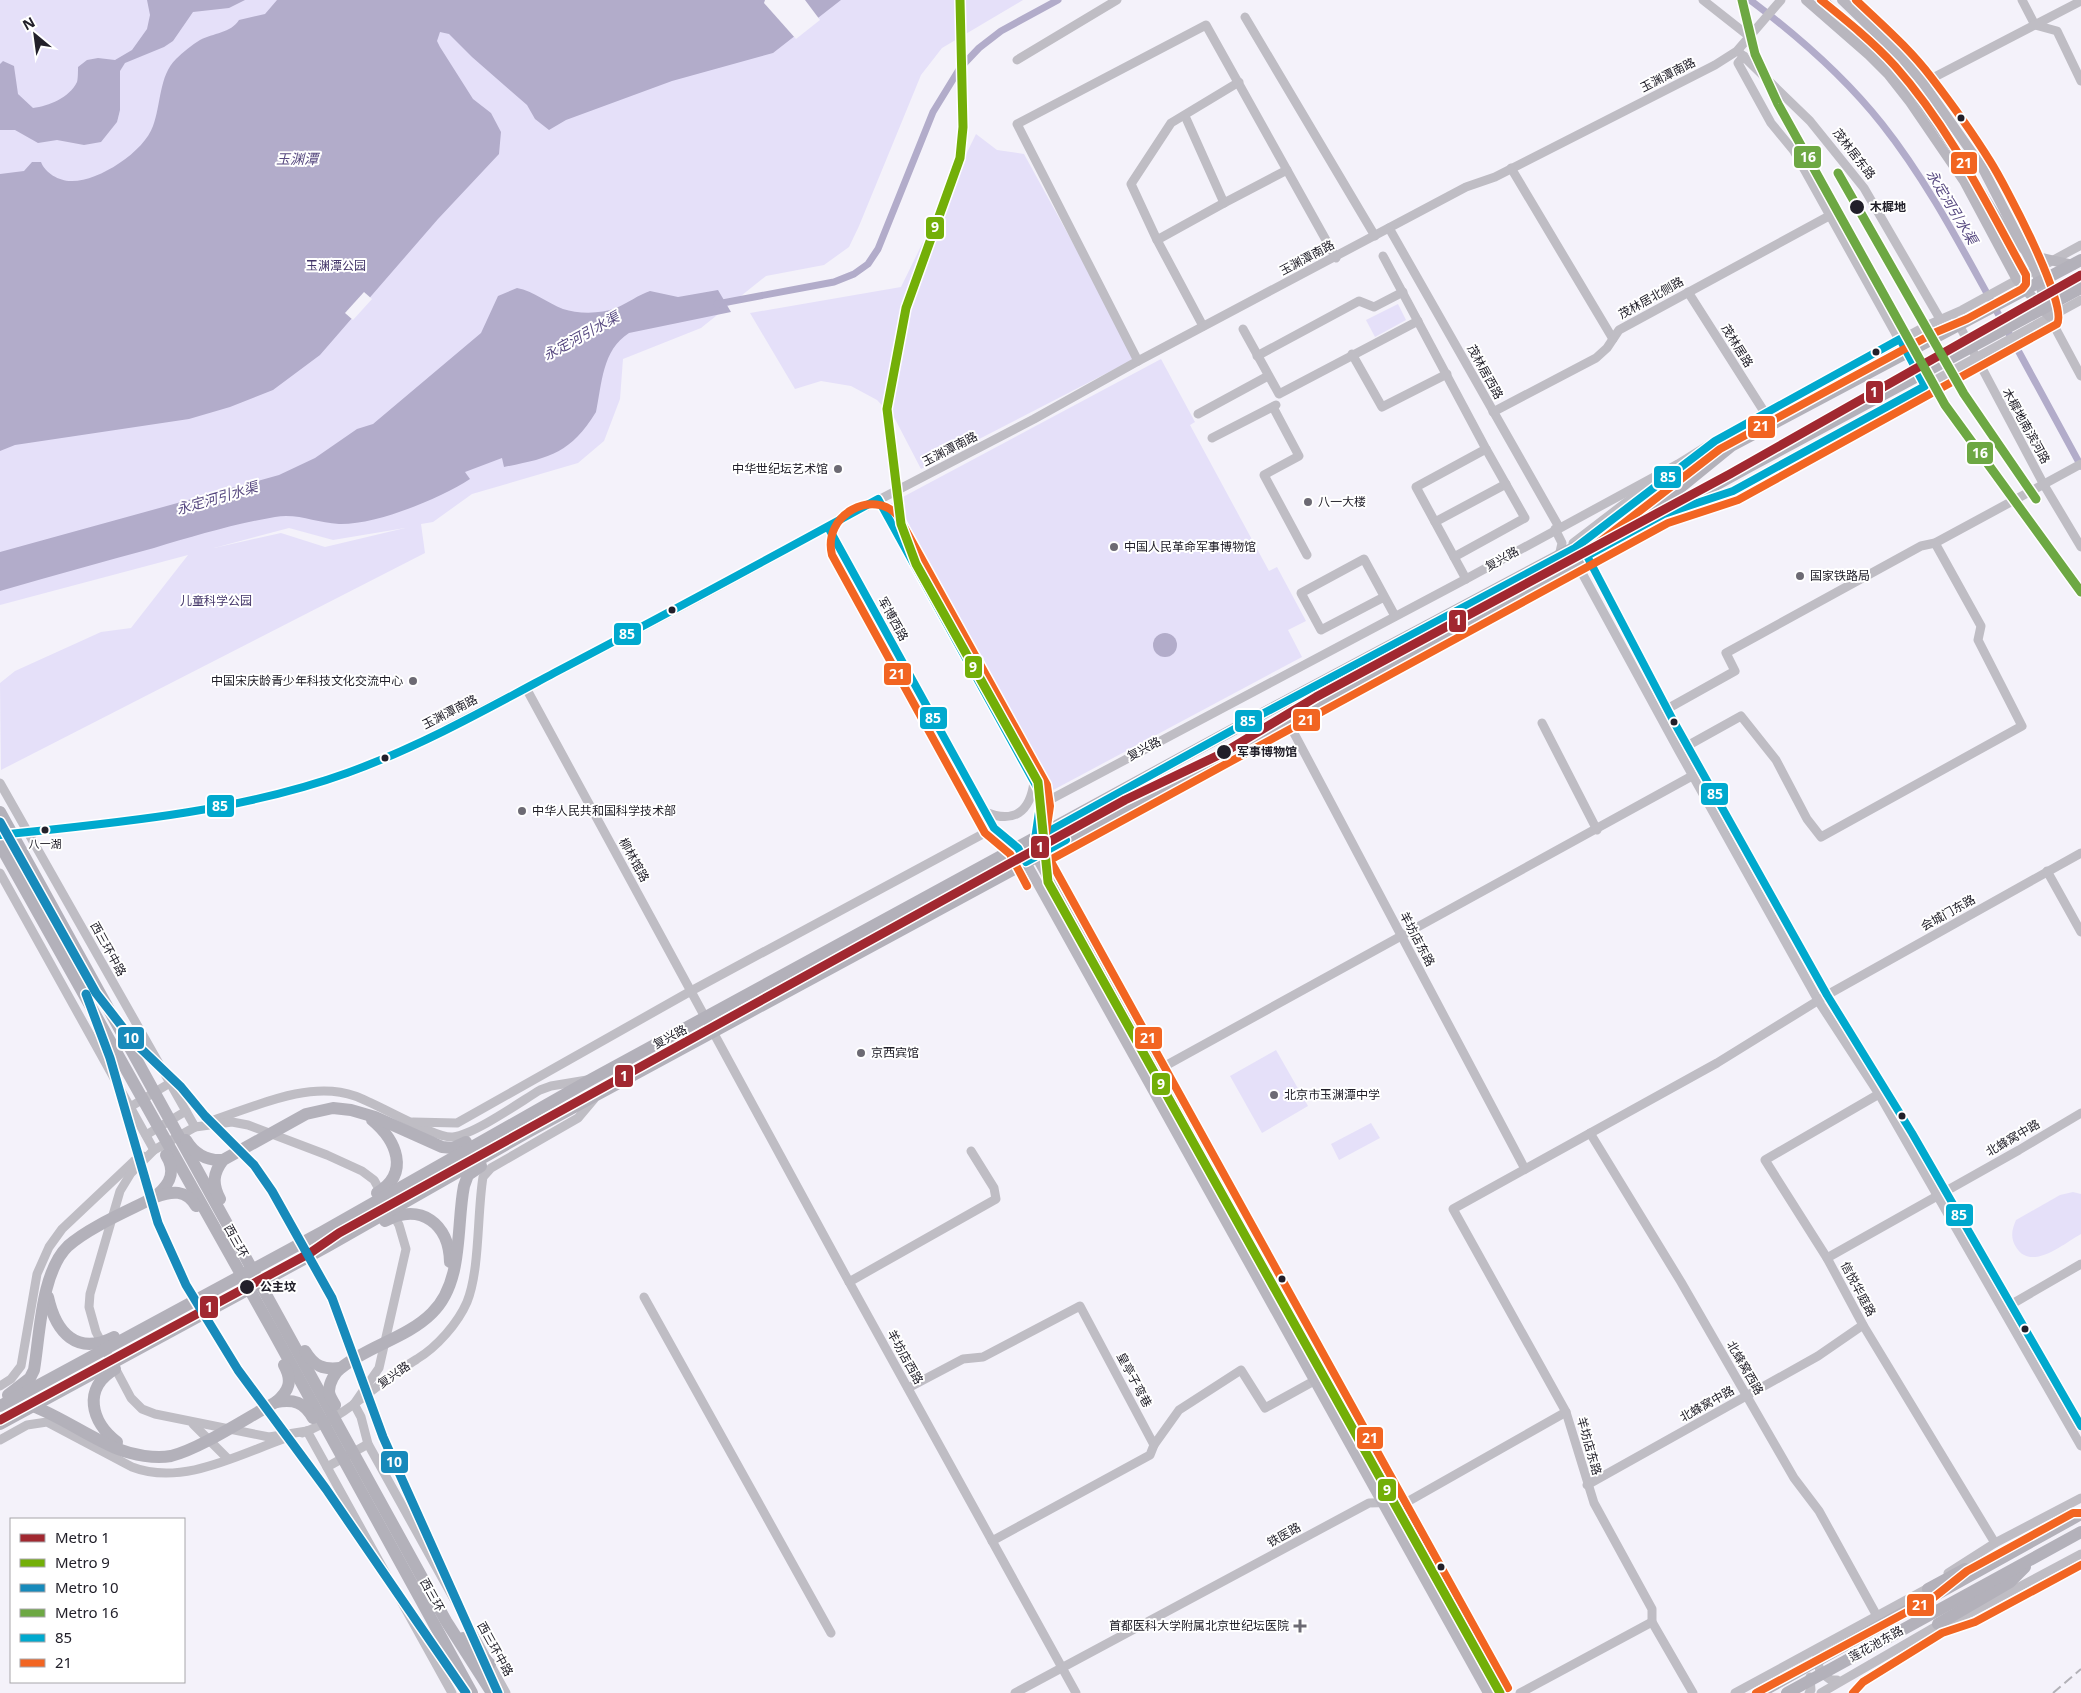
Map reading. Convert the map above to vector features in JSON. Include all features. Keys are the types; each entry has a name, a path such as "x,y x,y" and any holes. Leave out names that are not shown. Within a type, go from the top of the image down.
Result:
{"highway":[{"name":"复兴路","path":"0,1406 322,1232 521,1118 1232,730 1575,548 1671,495 1731,446 2081,260"},
{"path":"2046,309 2081,288"},
{"name":"复兴路","path":"0,1424 328,1246 528,1132 1750,466 2046,309"},
{"name":"西三环","path":"0,812 92,980 164,1126"},
{"name":"西三环","path":"0,845 79,986 164,1126 332,1425 447,1623 492,1693"},
{"path":"0,1401 30,1378 34,1370 52,1271 67,1247 155,1197 170,1192 185,1194 190,1197 204,1221 223,1230 229,1216 213,1183 218,1167 223,1160 300,1118 319,1110 342,1108 364,1114 448,1148 460,1145 500,1123 521,1118"},
{"path":"322,1232 336,1216 383,1190 394,1175 397,1158 392,1142 383,1130 364,1114"},
{"path":"155,1197 168,1184 172,1168 159,1141 164,1126 179,1127 190,1146 205,1158 223,1160"},
{"path":"33,1406 59,1416 119,1449 136,1454 162,1457 177,1454 276,1402 288,1400 304,1404 314,1419 332,1425 336,1408 329,1391 332,1380 340,1368 428,1317 442,1300 456,1260 466,1180 471,1172 512,1147 528,1132"},
{"path":"328,1246 349,1241 399,1215 416,1214 425,1216 436,1224 445,1236 450,1254 451,1278"},
{"path":"47,1291 53,1318 59,1328 78,1342 97,1343 130,1329 156,1322"},
{"path":"276,1402 287,1390 290,1380 277,1352 279,1329 294,1332 315,1364 323,1368 340,1368"},
{"path":"136,1454 116,1441 102,1428 94,1412 94,1397 102,1378 137,1356 160,1337"},
{"name":"西三环","path":"332,1425 434,1628 472,1693"},
{"path":"1928,1589 1998,1552 2033,1541 2081,1514"},
{"name":"莲花池东路","path":"1787,1693 2081,1532"},
{"name":"莲花池东路","path":"1759,1693 2033,1541"},
{"path":"1938,1624 2010,1582 2040,1554"},
{"path":"447,1623 490,1664"},
{"path":"452,1660 461,1693"}],"main road":[{"path":"1806,0 1888,74 1964,181 2017,280 2046,309"},
{"path":"1822,0 1890,64 1923,104 1953,147 2006,234 2024,249 2038,257 2062,264 2081,265"},
{"path":"1842,0 1902,58 1923,83 1982,167 2036,270 2046,309"},
{"path":"1964,181 1979,176 1982,167"},
{"path":"1035,839 1031,859 1314,1381 1499,1693"},
{"path":"1018,848 1031,859 1388,1503 1488,1693"}],"street":[{"path":"1017,60 1117,0"},
{"path":"1703,0 1752,33"},
{"name":"玉渊潭南路","path":"866,506 1034,420 1138,361 1336,258 1466,187 1511,168 1740,54 1752,33 1781,0"},
{"path":"2022,0 2034,25 2057,32 2081,81"},
{"path":"1923,83 2081,1"},
{"path":"1245,17 1375,236"},
{"path":"1138,361 1017,124 1206,25 1336,258"},
{"path":"1740,54 1738,63 1772,123 1794,151 1925,386"},
{"name":"茂林居东路","path":"1740,54 1810,121 1864,188 1940,319"},
{"path":"1888,74 1902,58"},
{"path":"1203,326 1156,240 1131,184 1172,123 1239,82"},
{"path":"1184,116 1224,204"},
{"path":"1511,168 1613,339"},
{"path":"1156,240 1287,170"},
{"name":"茂林居北侧路","path":"1493,412 1596,358 1619,330 1829,216"},
{"name":"茂林居西路","path":"1389,228 1557,528 1562,543 1560,552"},
{"path":"2017,280 2081,244"},
{"path":"1383,256 1525,518 1454,557"},
{"path":"1978,362 2042,333 2046,309 2081,276"},
{"name":"复兴路","path":"1040,805 1466,579 1678,464 1715,441 1900,339 1962,310 2017,280"},
{"path":"1257,356 1359,301 1374,307 1403,292"},
{"name":"茂林居路","path":"1688,292 1765,413"},
{"name":"复兴路","path":"1987,357 2026,330 2046,309 2081,300"},
{"path":"2046,309 2081,376"},
{"name":"木樨地南滨河路","path":"1953,314 2044,484 2081,547"},
{"path":"1278,394 1418,321"},
{"path":"1212,438 1276,405 1278,394 1243,329"},
{"path":"1352,354 1382,407 1446,374"},
{"name":"复兴路","path":"1664,514 1733,491 1925,386 1978,362"},
{"path":"1198,414 1268,376"},
{"path":"1273,406 1299,456 1264,475 1307,555"},
{"path":"1575,548 1715,441"},
{"path":"1466,579 1416,487 1486,449"},
{"path":"1535,570 1678,464"},
{"path":"1667,709 1735,671 1726,653 1921,546 1935,543 2081,464"},
{"path":"1435,522 1506,484"},
{"path":"878,499 1038,789 1040,805 1035,839"},
{"name":"玉渊潭南路","path":"40,831 139,820 271,795 318,783 411,746 526,688 838,521"},
{"name":"军博西路","path":"828,527 994,828 1018,848"},
{"path":"1687,746 1741,716 1776,760 1806,819 1821,837 2022,726 1978,640 1981,626 1935,543"},
{"path":"1384,597 1321,630 1301,593 1364,559 1395,616"},
{"path":"1581,559 1593,570 1687,746 1827,996 1946,1190 2081,1426"},
{"path":"1581,559 1583,575 1692,776 1820,1002 1878,1094 2081,1446"},
{"path":"1583,575 1593,570"},
{"name":"柳林馆路","path":"526,688 714,1032"},
{"name":"羊坊店东路","path":"1287,720 1525,1169"},
{"path":"1542,724 1597,830"},
{"path":"1164,1066 1402,938 1692,776"},
{"path":"986,812 1004,818 1021,812 1028,805 1032,796 1034,782"},
{"name":"西三环中路","path":"0,783 195,1127"},
{"name":"复兴路","path":"413,1122 457,1123 692,991 994,828"},
{"name":"会城门东路","path":"1453,1209 1717,1063 1827,996 2081,853"},
{"path":"2048,871 2081,932"},
{"path":"0,873 154,1150"},
{"name":"羊坊店西路","path":"714,1032 849,1282 1076,1693"},
{"name":"复兴路","path":"195,1127 292,1096 324,1092 355,1096 444,1137 459,1136 540,1090 564,1083 592,1079"},
{"path":"130,1107 170,1083"},
{"name":"信悦华庭路","path":"1878,1094 1765,1160 1828,1258 1863,1325 1995,1542"},
{"name":"复兴路","path":"0,1440 27,1425 48,1422 145,1472 169,1474 184,1472 228,1459 307,1431 329,1421 403,1366 422,1356 441,1339 457,1319 467,1302 472,1285 483,1177 491,1168 578,1118 597,1095"},
{"path":"146,1135 186,1111"},
{"name":"北蜂窝中路","path":"1828,1258 2019,1150 2081,1112"},
{"path":"0,1386 12,1379 21,1366 37,1274 49,1247 75,1217 134,1161 195,1127 232,1122 244,1123 362,1170 374,1180 404,1236 406,1254 379,1368 354,1404"},
{"name":"北蜂窝西路","path":"1590,1133 1794,1478 1819,1511 1877,1616"},
{"path":"154,1150 131,1173 120,1190 90,1294 89,1306 96,1332 136,1405 148,1412 269,1437 307,1431 452,1693"},
{"path":"849,1282 996,1199 994,1188 972,1151"},
{"name":"羊坊店东路","path":"1453,1209 1566,1412 1594,1503 1652,1609 1652,1622 1693,1693"},
{"path":"2012,1304 2081,1264"},
{"path":"644,1297 831,1633"},
{"name":"皇亭子弯巷","path":"908,1388 963,1359 983,1357 1080,1306 1154,1445"},
{"name":"北蜂窝中路","path":"1587,1485 1818,1356 1863,1325"},
{"path":"992,1541 1150,1455 1154,1445 1179,1410 1241,1370 1266,1408 1314,1381"},
{"name":"西三环中路","path":"354,1404 361,1416 368,1444 506,1693"},
{"name":"铁医路","path":"1015,1693 1369,1503 1407,1502 1566,1412"},
{"path":"190,1422 203,1432 228,1459"},
{"path":"327,1467 368,1444"},
{"name":"莲花池东路","path":"1735,1693 1928,1589 1961,1563 1995,1542 2081,1498"},
{"path":"2071,1503 2081,1503"},
{"path":"2059,1510 2081,1509"},
{"name":"莲花池东路","path":"1821,1693 1938,1624 1970,1614 2081,1554"},
{"path":"1920,1640 1945,1626 1972,1618 1988,1609 1992,1601"},
{"path":"1520,1693 1652,1622"},
{"name":"莲花池东路","path":"1814,1693 1903,1642 1910,1641"},
{"path":"1823,1645 1817,1653 1818,1668 1825,1677 1837,1680"},
{"path":"1791,1662 1801,1665 1809,1674 1812,1682 1809,1693"}],"green space":[{"name":"玉渊潭公园","path":"0,0 1023,0 942,48 921,75 849,247 824,265 766,276 701,328 623,359 620,399 604,441 578,463 472,494 433,522 421,524 425,553 1,770 0,683 15,671 101,632 131,628 188,555 0,605","holes":["289,528 333,540 405,528 325,547 281,533 214,548"]},
{"path":"976,134 997,150 1024,154 1136,358 921,469 895,419 877,400 851,386 821,381 795,389 750,313 901,287"},
{"path":"1398,304 1406,320 1375,337 1366,320"},
{"name":"中国人民革命军事博物馆","path":"1161,359 1195,422 1190,425 1269,571 1277,567 1306,621 1288,630 1302,657 1042,796 886,506"},
{"path":"1276,1050 1308,1106 1262,1133 1230,1076"},
{"path":"1371,1123 1380,1138 1339,1160 1331,1144"},
{"path":"2073,1192 2081,1194 2081,1234 2047,1254 2030,1257 2022,1254 2016,1247 2012,1237 2016,1220 2060,1195"}],"water":[{"path":"147,0 245,0 229,8 193,12 173,41 164,47 125,63 120,71 120,110 117,122 101,142 84,145 57,140 38,143 15,130 0,130 0,64 3,61 14,66 18,94 33,108 52,103 69,93 77,81 78,67 87,60 98,58 115,60 132,50 147,29 150,15"},
{"name":"玉渊潭","path":"277,0 841,0 773,53 672,81 566,120 549,130 535,119 527,105 472,57 449,34 440,32 437,41 440,47 473,99 491,113 501,132 499,154 438,219 320,355 273,390 230,407 189,419 15,445 0,451 0,174 24,171 32,162 41,162 53,176 71,181 94,176 119,164 140,146 148,136 156,118 166,73 176,59 200,40 231,28 239,20 265,14"},
{"path":"517,288 563,309 590,313 616,308 650,291 678,297 718,290 731,312 629,333 620,340 608,358 596,412 577,437 557,452 546,457 504,467 502,458 465,472 470,479 442,495 407,509 371,520 339,524 291,516 275,517 214,531 0,591 0,552 279,475 315,458 357,429 373,424 481,333 498,296"},
{"path":"1165,633 1174,636 1177,645 1174,654 1165,657 1156,654 1153,645 1156,636"}],"pier":[{"path":"765,0 805,0 820,20 796,39 764,3"},
{"path":"364,292 372,299 353,320 345,313"}],"waterway":[{"name":"永定河引水渠","path":"717,304 834,282 854,274 868,264 878,249 933,112 960,68 979,48 1001,31 1058,0"},
{"name":"永定河引水渠","path":"1750,0 1803,42 1852,89 1882,124 1912,165 1952,230 2081,466"}],"tunnel":[{"path":"838,521 867,506"},
{"path":"0,835 40,831"}],"railway":[{"path":"2053,1693 2081,1669"}],"metro line":[{"name":"9","path":"960,0 963,127 960,158 906,308 887,409 901,524 916,564 1038,782 1048,882 1500,1693"},
{"name":"16","path":"1742,0 1755,54 1778,104 1945,405 2081,592"},
{"name":"16","path":"1838,173 1964,394 2036,499"},
{"name":"1","path":"0,1420 310,1253 339,1233 1125,800 1223,753 1316,697 1730,474 2081,275"},
{"name":"10","path":"0,822 96,993 134,1042 181,1087 205,1116 254,1165 272,1191 332,1298 383,1437 498,1693"},
{"name":"10","path":"86,994 110,1058 158,1223 186,1285 238,1370 326,1489 466,1693"}],"transit line":[{"name":"21","path":"1584,554 1720,449 1934,333 1967,319 2022,289 2026,284 2026,275 1966,167 1950,140 1915,90 1887,57 1821,0"},
{"name":"21","path":"1508,1688 1050,860 1668,523 1738,500 2057,324 2058,312 2054,294 2045,270 2021,217 1990,161 1923,66 1856,0"},
{"name":"85","path":"1035,839 1249,721 1575,548 1715,441 1900,339 1925,386 1733,491 1664,514 1587,556 1674,722 1827,995 1912,1133 2081,1426"},
{"name":"85","path":"0,835 87,826 220,807 306,786 374,763 478,714 878,499 1038,789 1040,805 1035,839"},
{"name":"21","path":"1027,886 1010,854 985,833 832,555 831,540 835,528 842,517 852,510 864,505 876,505 888,508 898,516 1047,785 1050,806 1045,840"},
{"name":"85","path":"828,527 994,828 1018,848 1026,862 1066,840"},
{"name":"21","path":"1756,1693 1933,1598 1967,1571 2073,1513 2081,1513"},
{"name":"21","path":"1853,1693 1863,1682 1942,1633 1975,1622 2081,1565"}],"place":[{"name":"木樨地","path":"1857,207"},
{"name":"中华世纪坛艺术馆","path":"838,469"},
{"name":"八一大楼","path":"1308,502"},
{"name":"中国人民革命军事博物馆","path":"1114,547"},
{"name":"国家铁路局","path":"1800,576"},
{"name":"中国宋庆龄青少年科技文化交流中心","path":"413,681"},
{"name":"军事博物馆","path":"1224,752"},
{"name":"中华人民共和国科学技术部","path":"522,811"},
{"name":"八一湖","path":"45,830"},
{"name":"京西宾馆","path":"861,1053"},
{"name":"北京市玉渊潭中学","path":"1274,1095"},
{"name":"公主坟","path":"247,1287"},
{"name":"首都医科大学附属北京世纪坛医院","path":"1300,1626"}],"park label":[{"name":"儿童科学公园","path":"216,601"}]}
